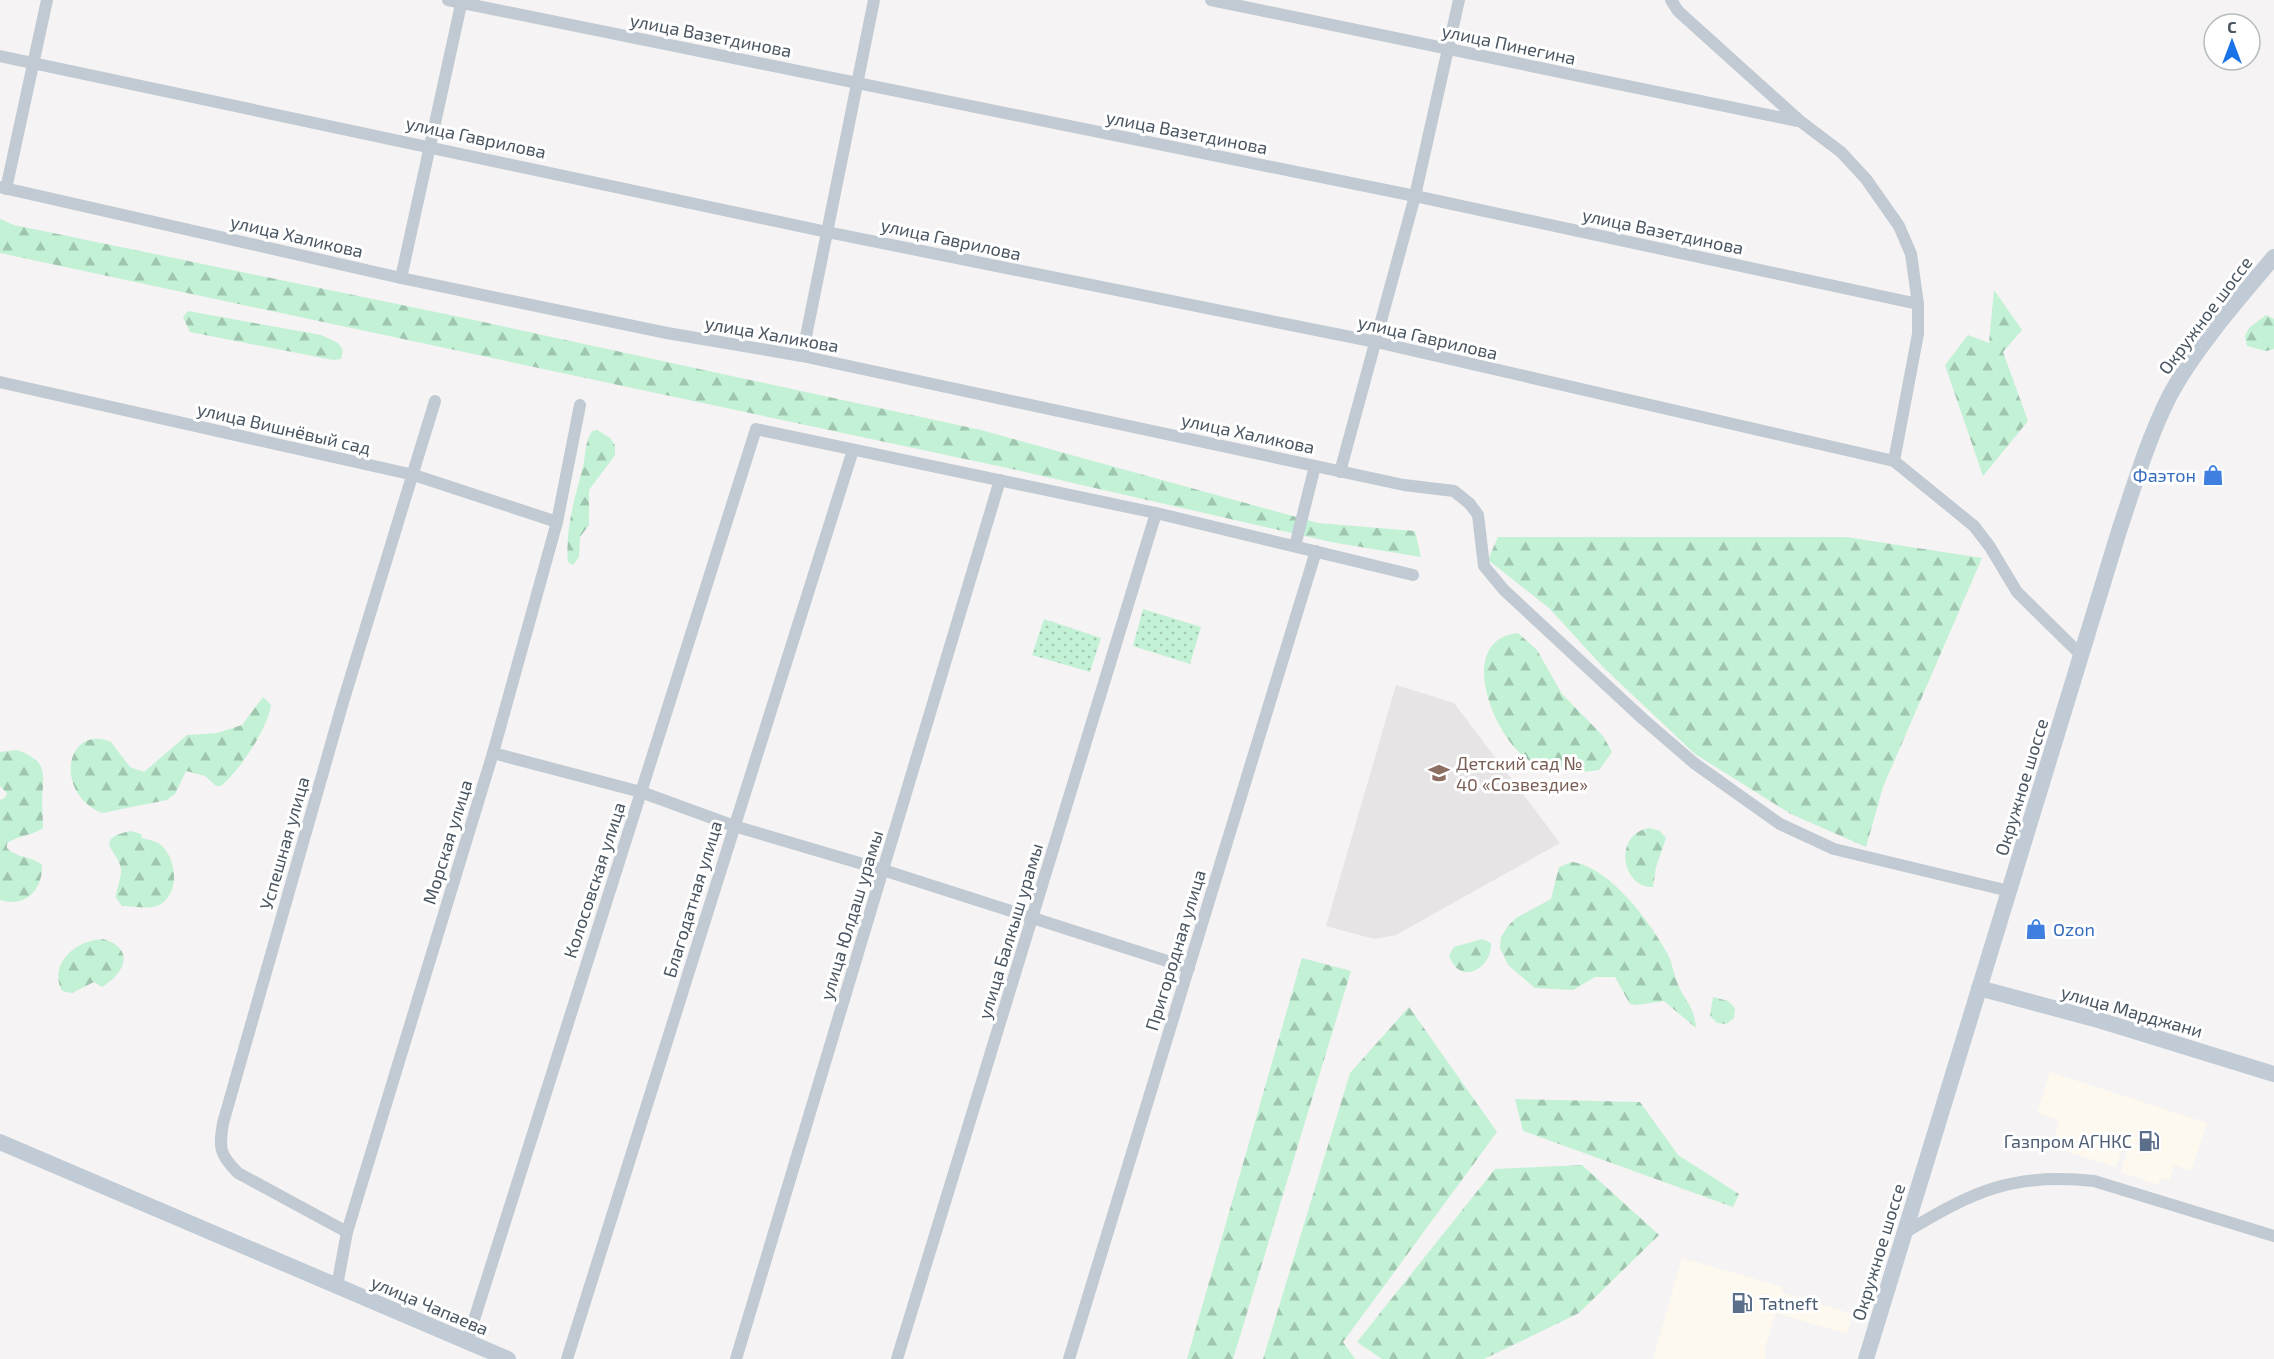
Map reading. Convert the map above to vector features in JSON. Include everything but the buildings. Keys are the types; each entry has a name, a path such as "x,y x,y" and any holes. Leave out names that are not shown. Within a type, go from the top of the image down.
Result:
{"street":[{"path":"3,188 47,0"},
{"name":"улица Вазетдинова","path":"448,0 1415,196 1918,304"},
{"path":"802,356 873,0"},
{"name":"улица Пинегина","path":"1211,0 1800,121"},
{"path":"1340,472 1415,196 1459,0"},
{"path":"1671,0 1677,11 1800,121 1841,152 1866,179 1899,226 1911,254 1918,304 1918,334 1894,461 1974,526 1990,547 2017,592 2081,655"},
{"path":"401,278 462,2"},
{"name":"улица Гаврилова","path":"0,56 827,232 1376,342 1894,461"},
{"name":"улица Халикова","path":"3,188 401,278 667,333 802,356 1404,485 1454,490 1462,495 1478,515 1484,566 1504,590 1643,719 1694,763 1780,824 1834,849 2009,891"},
{"name":"Окружное шоссе","path":"1866,1359 2140,469 2170,396 2202,348 2274,257"},
{"name":"улица Вишнёвый сад","path":"0,382 414,475 557,522"},
{"name":"Успешная улица","path":"347,1232 238,1173 224,1159 220,1145 223,1123 343,702 435,401"},
{"name":"Морская улица","path":"337,1286 347,1232 493,753 557,522 580,405"},
{"name":"Колосовская улица","path":"467,1342 756,429 853,450"},
{"path":"853,450 1156,513 1413,575"},
{"name":"Благодатная улица","path":"567,1359 853,450"},
{"path":"1295,546 1315,466"},
{"name":"улица Юлдаш урамы","path":"736,1359 1000,480"},
{"name":"улица Балкыш урамы","path":"897,1359 1156,513"},
{"name":"Пригородная улица","path":"1069,1359 1316,552"},
{"path":"493,753 641,792 734,826 1034,917 1189,968"},
{"name":"улица Марджани","path":"1979,987 2102,1021 2274,1074"},
{"name":"улица Чапаева","path":"0,1142 508,1359"},
{"path":"1904,1233 1970,1196 2003,1184 2033,1179 2064,1178 2094,1181 2274,1236"}],"shaded area":[{"name":"Детский сад № 40 «Созвездие»","path":"1396,685 1454,703 1560,843 1396,935 1374,939 1326,926"},
{"path":"2050,1072 2207,1123 2191,1171 2174,1165 2169,1181 2161,1178 2158,1185 2121,1172 2128,1148 2123,1146 2116,1167 2051,1147 2060,1120 2037,1113"},
{"name":"Tatneft","path":"1682,1258 1783,1287 1782,1293 1853,1314 1847,1334 1776,1313 1764,1351 1766,1359 1653,1359"}],"green space":[{"path":"0,219 14,225 460,317 981,430 1318,523 1415,531 1421,557 1331,542 1012,469 0,253"},
{"path":"1994,290 2022,330 2003,352 2028,421 1983,476 1945,365 1968,335 1989,343"},
{"path":"188,311 321,335 338,343 343,350 341,359 333,360 190,332 183,317"},
{"path":"2266,315 2274,319 2274,349 2266,351 2247,346 2245,336 2249,328"},
{"path":"597,430 610,438 615,445 615,455 589,490 589,525 580,537 579,557 573,565 568,562 567,551 571,516 588,440 592,431"},
{"path":"1498,537 1846,537 1982,558 1883,787 1866,847 1791,814 1695,754 1603,667 1549,608 1488,560"},
{"path":"1143,609 1201,627 1190,664 1133,646"},
{"path":"1044,619 1101,638 1090,672 1032,655"},
{"path":"1518,633 1537,650 1562,694 1603,736 1612,752 1599,770 1567,772 1550,770 1535,764 1520,753 1507,737 1495,716 1487,694 1484,673 1487,654 1498,640"},
{"path":"263,697 271,705 265,725 244,759 221,786 216,786 205,776 186,771 175,794 167,800 102,813 86,803 76,790 71,776 71,762 76,751 84,742 96,739 111,742 130,767 144,772 187,735 217,733 242,725"},
{"path":"17,750 34,758 42,768 43,828 12,840 7,843 7,848 15,854 42,865 42,874 31,895 25,899 9,902 0,900 0,800 5,798 7,793 0,786 0,752"},
{"path":"1650,828 1660,831 1666,838 1656,867 1653,887 1642,885 1634,879 1628,870 1626,860 1626,849 1630,839 1638,832"},
{"path":"131,831 161,845 168,853 173,869 173,886 166,900 159,905 146,908 122,906 116,898 121,869 110,847 110,842 119,834"},
{"path":"1572,862 1586,866 1613,884 1649,924 1668,955 1680,988 1693,1013 1696,1028 1664,1001 1630,1004 1615,977 1595,977 1573,990 1535,988 1508,965 1500,948 1501,937 1516,918 1551,899 1559,867"},
{"path":"103,939 113,943 123,955 124,962 116,975 102,987 94,982 72,993 62,991 59,971 68,954 84,943"},
{"path":"1482,939 1491,943 1490,952 1481,967 1467,972 1454,965 1449,955 1454,947"},
{"path":"1302,958 1351,971 1233,1359 1187,1359"},
{"path":"1713,997 1728,1001 1735,1008 1734,1018 1726,1024 1717,1023 1710,1016"},
{"path":"1409,1007 1497,1132 1343,1342 1355,1359 1263,1359 1350,1073"},
{"path":"1515,1099 1640,1102 1678,1155 1739,1194 1733,1207 1523,1131"},
{"path":"1582,1165 1659,1235 1579,1313 1484,1359 1382,1359 1357,1342 1495,1169"}],"place":[{"name":"Фаэтон","path":"2213,475"},
{"name":"Детский сад № 40 «Созвездие»","path":"1439,773"},
{"name":"Ozon","path":"2036,929"},
{"name":"Газпром АГНКС","path":"2149,1141"},
{"name":"Tatneft","path":"1742,1303"}]}
